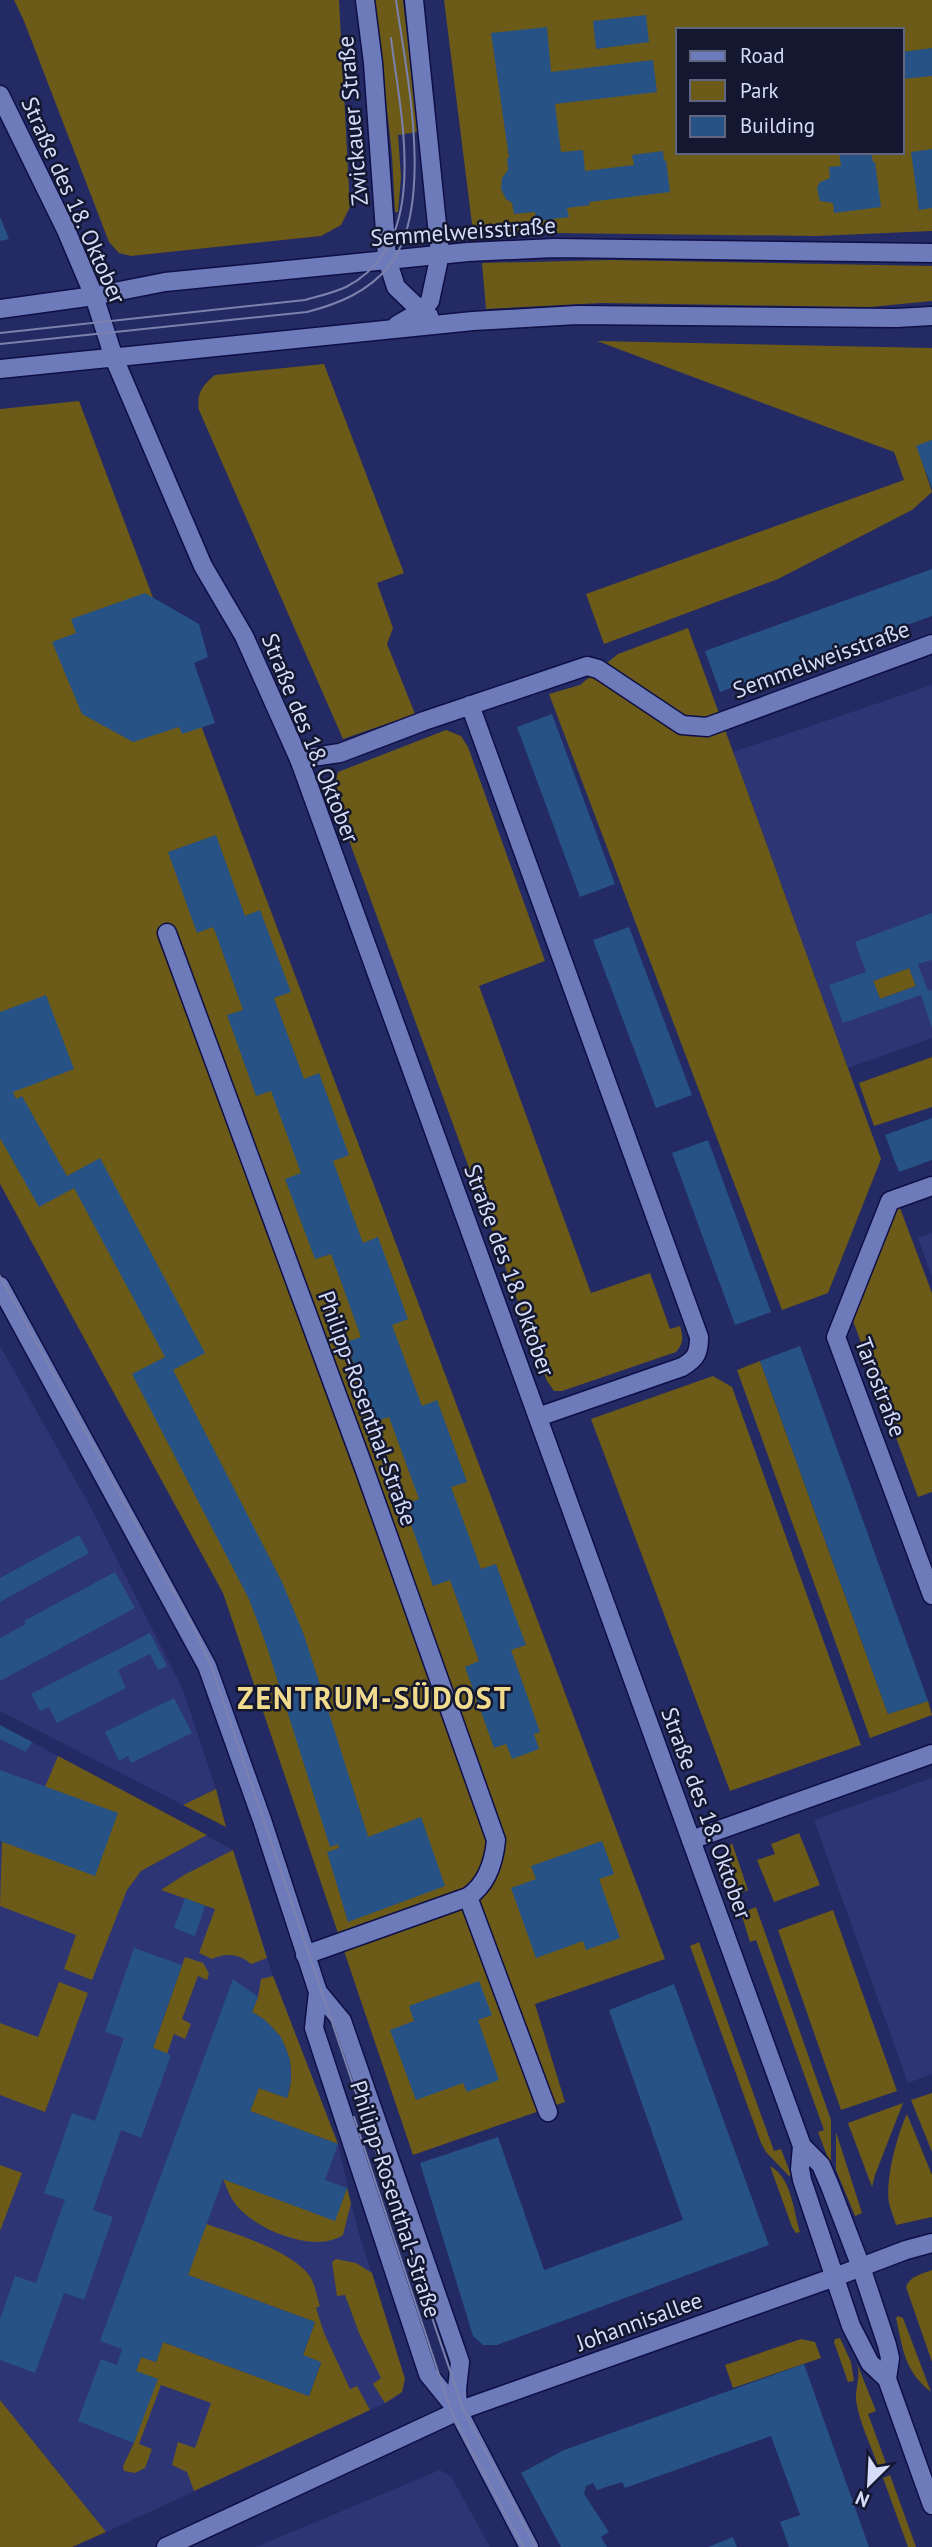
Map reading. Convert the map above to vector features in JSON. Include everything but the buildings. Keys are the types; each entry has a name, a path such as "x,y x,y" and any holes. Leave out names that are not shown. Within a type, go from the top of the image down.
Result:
{"street":[{"name":"Zwickauer Straße","path":"365,0 373,63 387,259 396,287 421,311 445,324"},
{"path":"380,331 403,323 421,311 430,300 440,254 414,0"},
{"name":"Straße des 18. Oktober","path":"0,95 66,230 94,296 114,358 203,566 244,636 299,759 802,2146 802,2180 860,2346 870,2363 887,2379 932,2505"},
{"name":"Semmelweisstraße","path":"0,309 94,296 165,282 440,254 554,248 932,253"},
{"path":"0,369 445,324 577,314 896,318 932,316"},
{"name":"Semmelweisstraße","path":"299,759 340,753 587,666 598,669 682,725 707,727 932,644"},
{"path":"470,705 699,1337 699,1352 692,1362 682,1367 538,1416"},
{"name":"Philipp-Rosenthal-Straße","path":"167,933 364,1468 496,1840 494,1858 486,1878 476,1892 468,1897"},
{"name":"Tarostraße","path":"932,1186 890,1201 836,1337 932,1595"},
{"name":"Philipp-Rosenthal-Straße","path":"0,1286 207,1666 262,1820 318,1992 342,2021 460,2362 458,2411"},
{"path":"691,1840 932,1754"},
{"path":"305,1955 468,1897 548,2112"},
{"name":"Philipp-Rosenthal-Straße","path":"318,1992 314,2028 428,2374 458,2411 529,2547"},
{"name":"Straße des 18. Oktober","path":"802,2146 821,2165 861,2267 887,2345 890,2358 887,2379"},
{"path":"835,2277 932,2243"},
{"name":"Johannisallee","path":"166,2547 458,2411 835,2277"}],"shaded area":[{"path":"932,685 932,1038 848,1068 733,752"},
{"path":"932,1233 932,1277 918,1238"},
{"path":"0,1346 91,1508 183,1690 216,1789 183,1805 0,1711"},
{"path":"0,1725 233,1850 273,1976 338,2144 357,2227 405,2379 402,2392 394,2399 106,2532 0,2400"},
{"path":"932,1778 932,2074 908,2083 814,1820"},
{"path":"440,2470 452,2478 490,2547 256,2547"}],"green space":[{"path":"14,0 339,0 350,207 341,225 321,236 131,256 119,253 109,242"},
{"path":"375,0 403,0 418,132 398,135 401,177 398,212 395,212 392,156"},
{"path":"444,0 932,0 932,231 817,236 473,232"},
{"path":"612,260 932,266 932,301 870,307 601,303 486,309 482,263"},
{"path":"597,341 932,348 932,440 917,446 932,492 912,510 778,579 604,644 586,594 904,480 894,452"},
{"path":"324,364 404,573 377,583 393,628 387,644 415,714 343,739 198,404 201,390 215,375"},
{"path":"79,401 665,1959 535,2004 565,2102 413,2155 223,1593 0,1184 0,409"},
{"path":"688,628 881,1159 828,1293 782,1310 549,694 580,685 618,654"},
{"path":"446,730 461,736 468,747 545,961 479,986 591,1293 650,1273 670,1329 680,1326 682,1333 682,1343 676,1352 562,1391 554,1391 547,1381 332,794 338,772"},
{"path":"909,968 916,986 880,999 873,981"},
{"path":"932,1057 932,1107 874,1126 859,1083"},
{"path":"900,1208 932,1293 932,1492 918,1497 853,1321 891,1210"},
{"path":"760,1361 888,1714 928,1701 932,1715 870,1738 737,1370"},
{"path":"713,1376 732,1387 861,1745 730,1791 591,1419"},
{"path":"58,1756 207,1835 141,1871 127,1890 92,1980 64,1969 76,1935 0,1906 2,1841 45,1787"},
{"path":"216,1789 226,1827 183,1805"},
{"path":"799,1833 820,1885 774,1902 757,1860 775,1854 771,1844"},
{"path":"732,1843 748,1890 733,1896 723,1863"},
{"path":"233,1850 267,1958 251,1964 237,1956 227,1955 212,1959 199,1953 215,1909 161,1890"},
{"path":"756,1907 831,2120 831,2166 818,2132 824,2130 756,1940 750,1942 741,1913"},
{"path":"833,1910 897,2091 841,2110 778,1930"},
{"path":"699,1942 774,2151 781,2149 791,2175 789,2176 761,2143 690,1946"},
{"path":"185,1957 203,1963 209,1973 207,1980 198,1976 182,2019 191,2024 185,2039 174,2034 167,2054 153,2048"},
{"path":"273,1976 338,2144 250,2111 259,2088 287,2098 290,2085 290,2060 286,2049 273,2028 252,2012 261,1979"},
{"path":"59,1982 88,1993 45,2112 0,2095 0,2023 38,2037"},
{"path":"932,2093 932,2152 911,2100"},
{"path":"903,2103 875,2175 872,2187 848,2123"},
{"path":"907,2114 932,2175 932,2217 896,2225 888,2194 890,2170"},
{"path":"836,2132 862,2213 855,2216 836,2170"},
{"path":"0,2165 22,2173 0,2231"},
{"path":"770,2166 783,2178 787,2186 800,2232 796,2233 792,2227"},
{"path":"223,2179 335,2220 347,2188 351,2203 343,2235 315,2242 299,2240 267,2228 240,2210"},
{"path":"206,2224 276,2251 309,2275 320,2306 316,2308 324,2333 350,2389 357,2386 370,2410 194,2491 187,2472 172,2465 178,2442 195,2448 211,2403 161,2385 139,2444 152,2449 145,2468 135,2473 124,2471 123,2466 134,2443 136,2371 141,2357 156,2362 163,2342 309,2396 321,2363 303,2355 315,2322 188,2275"},
{"path":"336,2259 356,2263 372,2273 405,2379 402,2392 385,2403 373,2384 381,2378 359,2333 345,2295 337,2296 332,2262"},
{"path":"932,2270 932,2362 906,2287 913,2278"},
{"path":"896,2318 903,2318 931,2392 915,2376 906,2359"},
{"path":"840,2338 851,2362 854,2381 848,2382 834,2342"},
{"path":"801,2339 815,2342 821,2358 733,2388 725,2365"},
{"path":"856,2361 876,2411 868,2414 886,2463 878,2466 862,2425 856,2400"},
{"path":"0,2400 106,2532 72,2547 0,2547"},
{"path":"890,2475 916,2547 908,2547 883,2478"}],"tram line":[{"path":"0,344 307,312 341,301 372,283 389,266 403,240 411,209 415,174 411,100 396,0"},
{"path":"0,333 305,300 346,287 373,267 391,240 401,209 404,175 404,139 391,38"},
{"path":"0,1276 193,1627 211,1665 463,2409 536,2547"},
{"path":"354,2117 452,2414 523,2547"}],"district":[{"name":"ZENTRUM-SÜDOST","path":"375,1697"}]}
